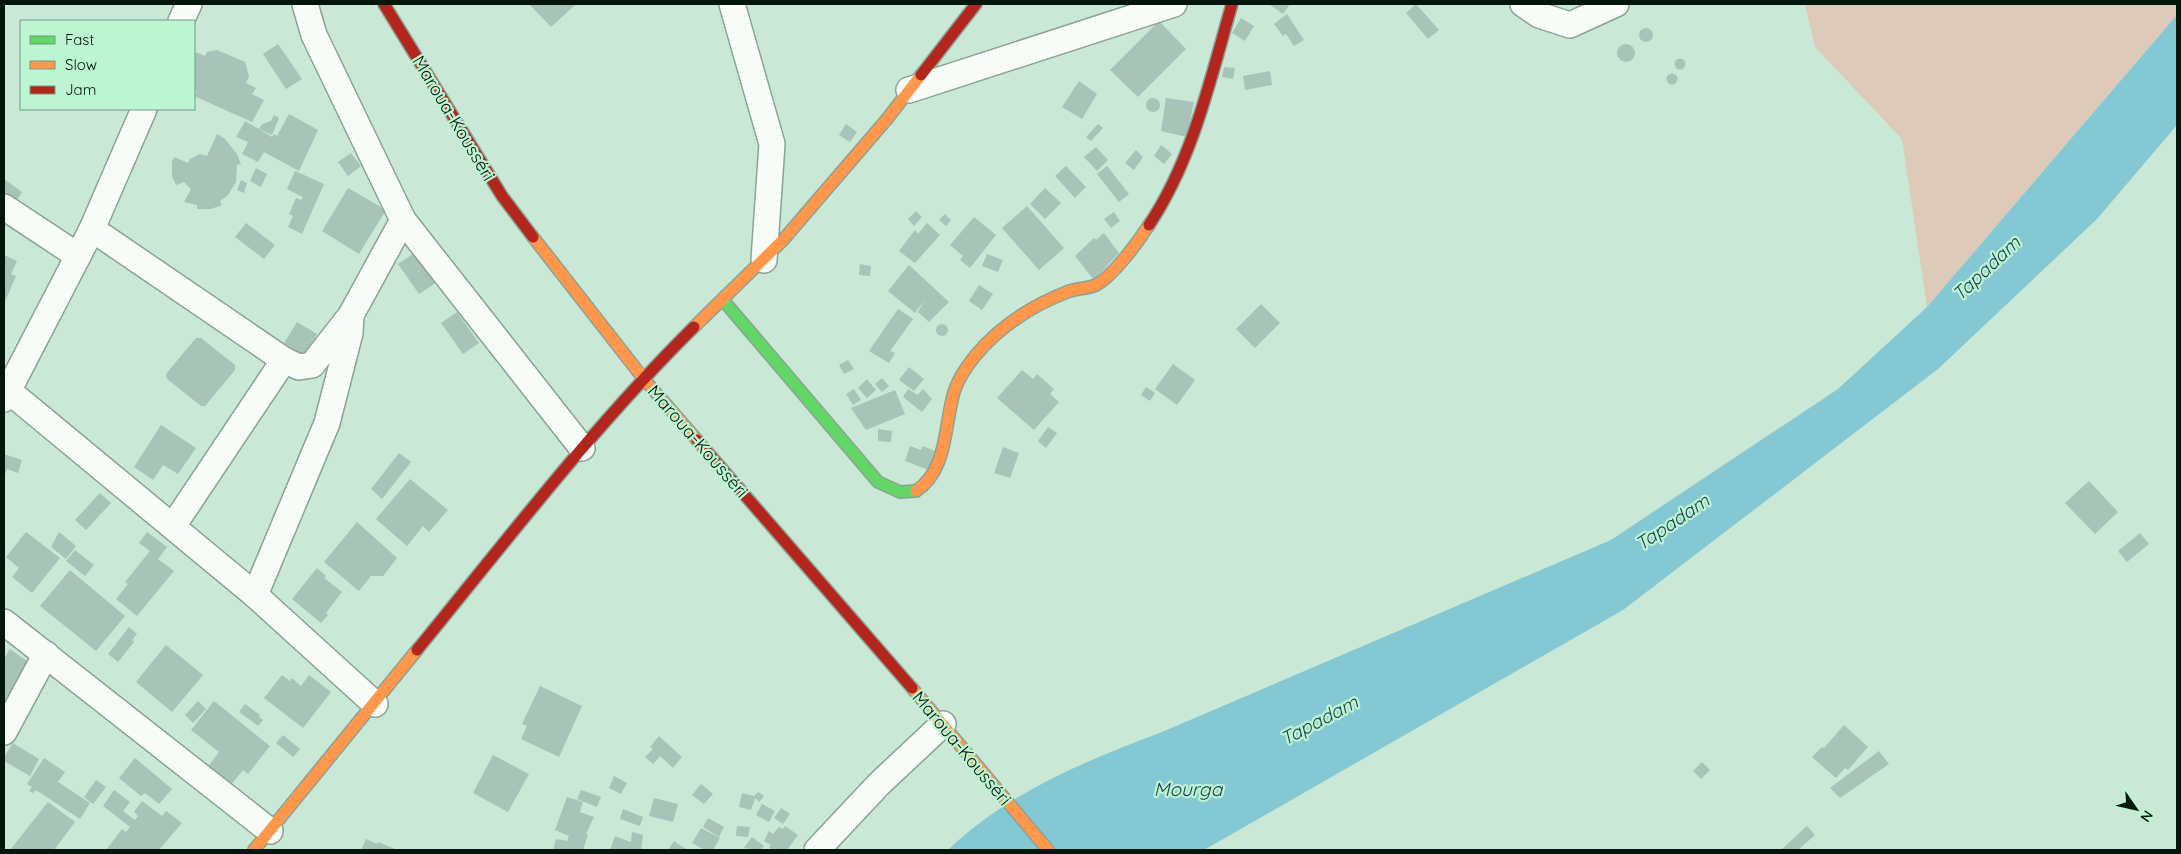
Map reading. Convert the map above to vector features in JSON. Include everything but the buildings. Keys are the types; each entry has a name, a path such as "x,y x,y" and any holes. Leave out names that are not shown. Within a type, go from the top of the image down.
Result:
{"main road":[{"name":"Maroua-Kousséri","path":"384,4 502,196 643,378 943,724 990,783 1048,850"},
{"path":"254,850 582,448 643,378 764,260 887,119 976,4"},
{"path":"723,300 878,482 894,492 909,493 922,489 934,478 954,390 974,357 1023,312 1070,290 1098,284 1134,248 1171,190 1191,143 1232,4"}],"street":[{"path":"181,20 189,4"},
{"path":"305,4 314,35 404,220 582,448"},
{"path":"732,4 772,144 764,260"},
{"path":"909,90 1174,4"},
{"path":"1523,4 1540,15 1570,24 1616,4"},
{"path":"144,110 92,229 5,392 173,526 255,595 375,704"},
{"path":"4,207 78,256"},
{"path":"92,229 284,360 299,366 312,365 350,314 404,220"},
{"path":"255,595 327,423 350,332 350,314"},
{"path":"173,526 284,360"},
{"path":"4,622 270,831"},
{"path":"4,732 46,654"},
{"path":"817,850 878,784 943,724"}],"shaded area":[{"path":"1805,4 2177,4 2177,15 1927,307 1902,139 1815,47"}],"water":[{"name":"Mourga","path":"2177,15 2177,125 2097,219 1938,369 1623,610 1204,850 948,850 996,811 1049,780 1105,754 1162,732 1611,540 1838,389 1927,307"}],"traffic: fast":[{"path":"723,300 878,482 900,492 916,491"}],"traffic: slow":[{"path":"694,327 783,240 887,119 921,75"},
{"path":"916,491 934,471 943,446 954,392 963,373 975,356 995,335 1029,310 1067,292 1093,286 1103,280 1125,258 1149,225"},
{"path":"533,237 643,378 697,440"},
{"path":"254,850 417,650"},
{"path":"912,688 1048,850"}],"traffic: jam":[{"path":"384,4 502,196 533,237"},
{"path":"921,75 976,4"},
{"path":"1149,225 1164,200 1189,146 1208,90 1232,4"},
{"path":"417,650 586,444 694,327"},
{"path":"697,440 912,688"}],"water label":[{"name":"Tapadam","path":"1986,268"},
{"name":"Tapadam","path":"1672,522"},
{"name":"Tapadam","path":"1319,720"}]}
